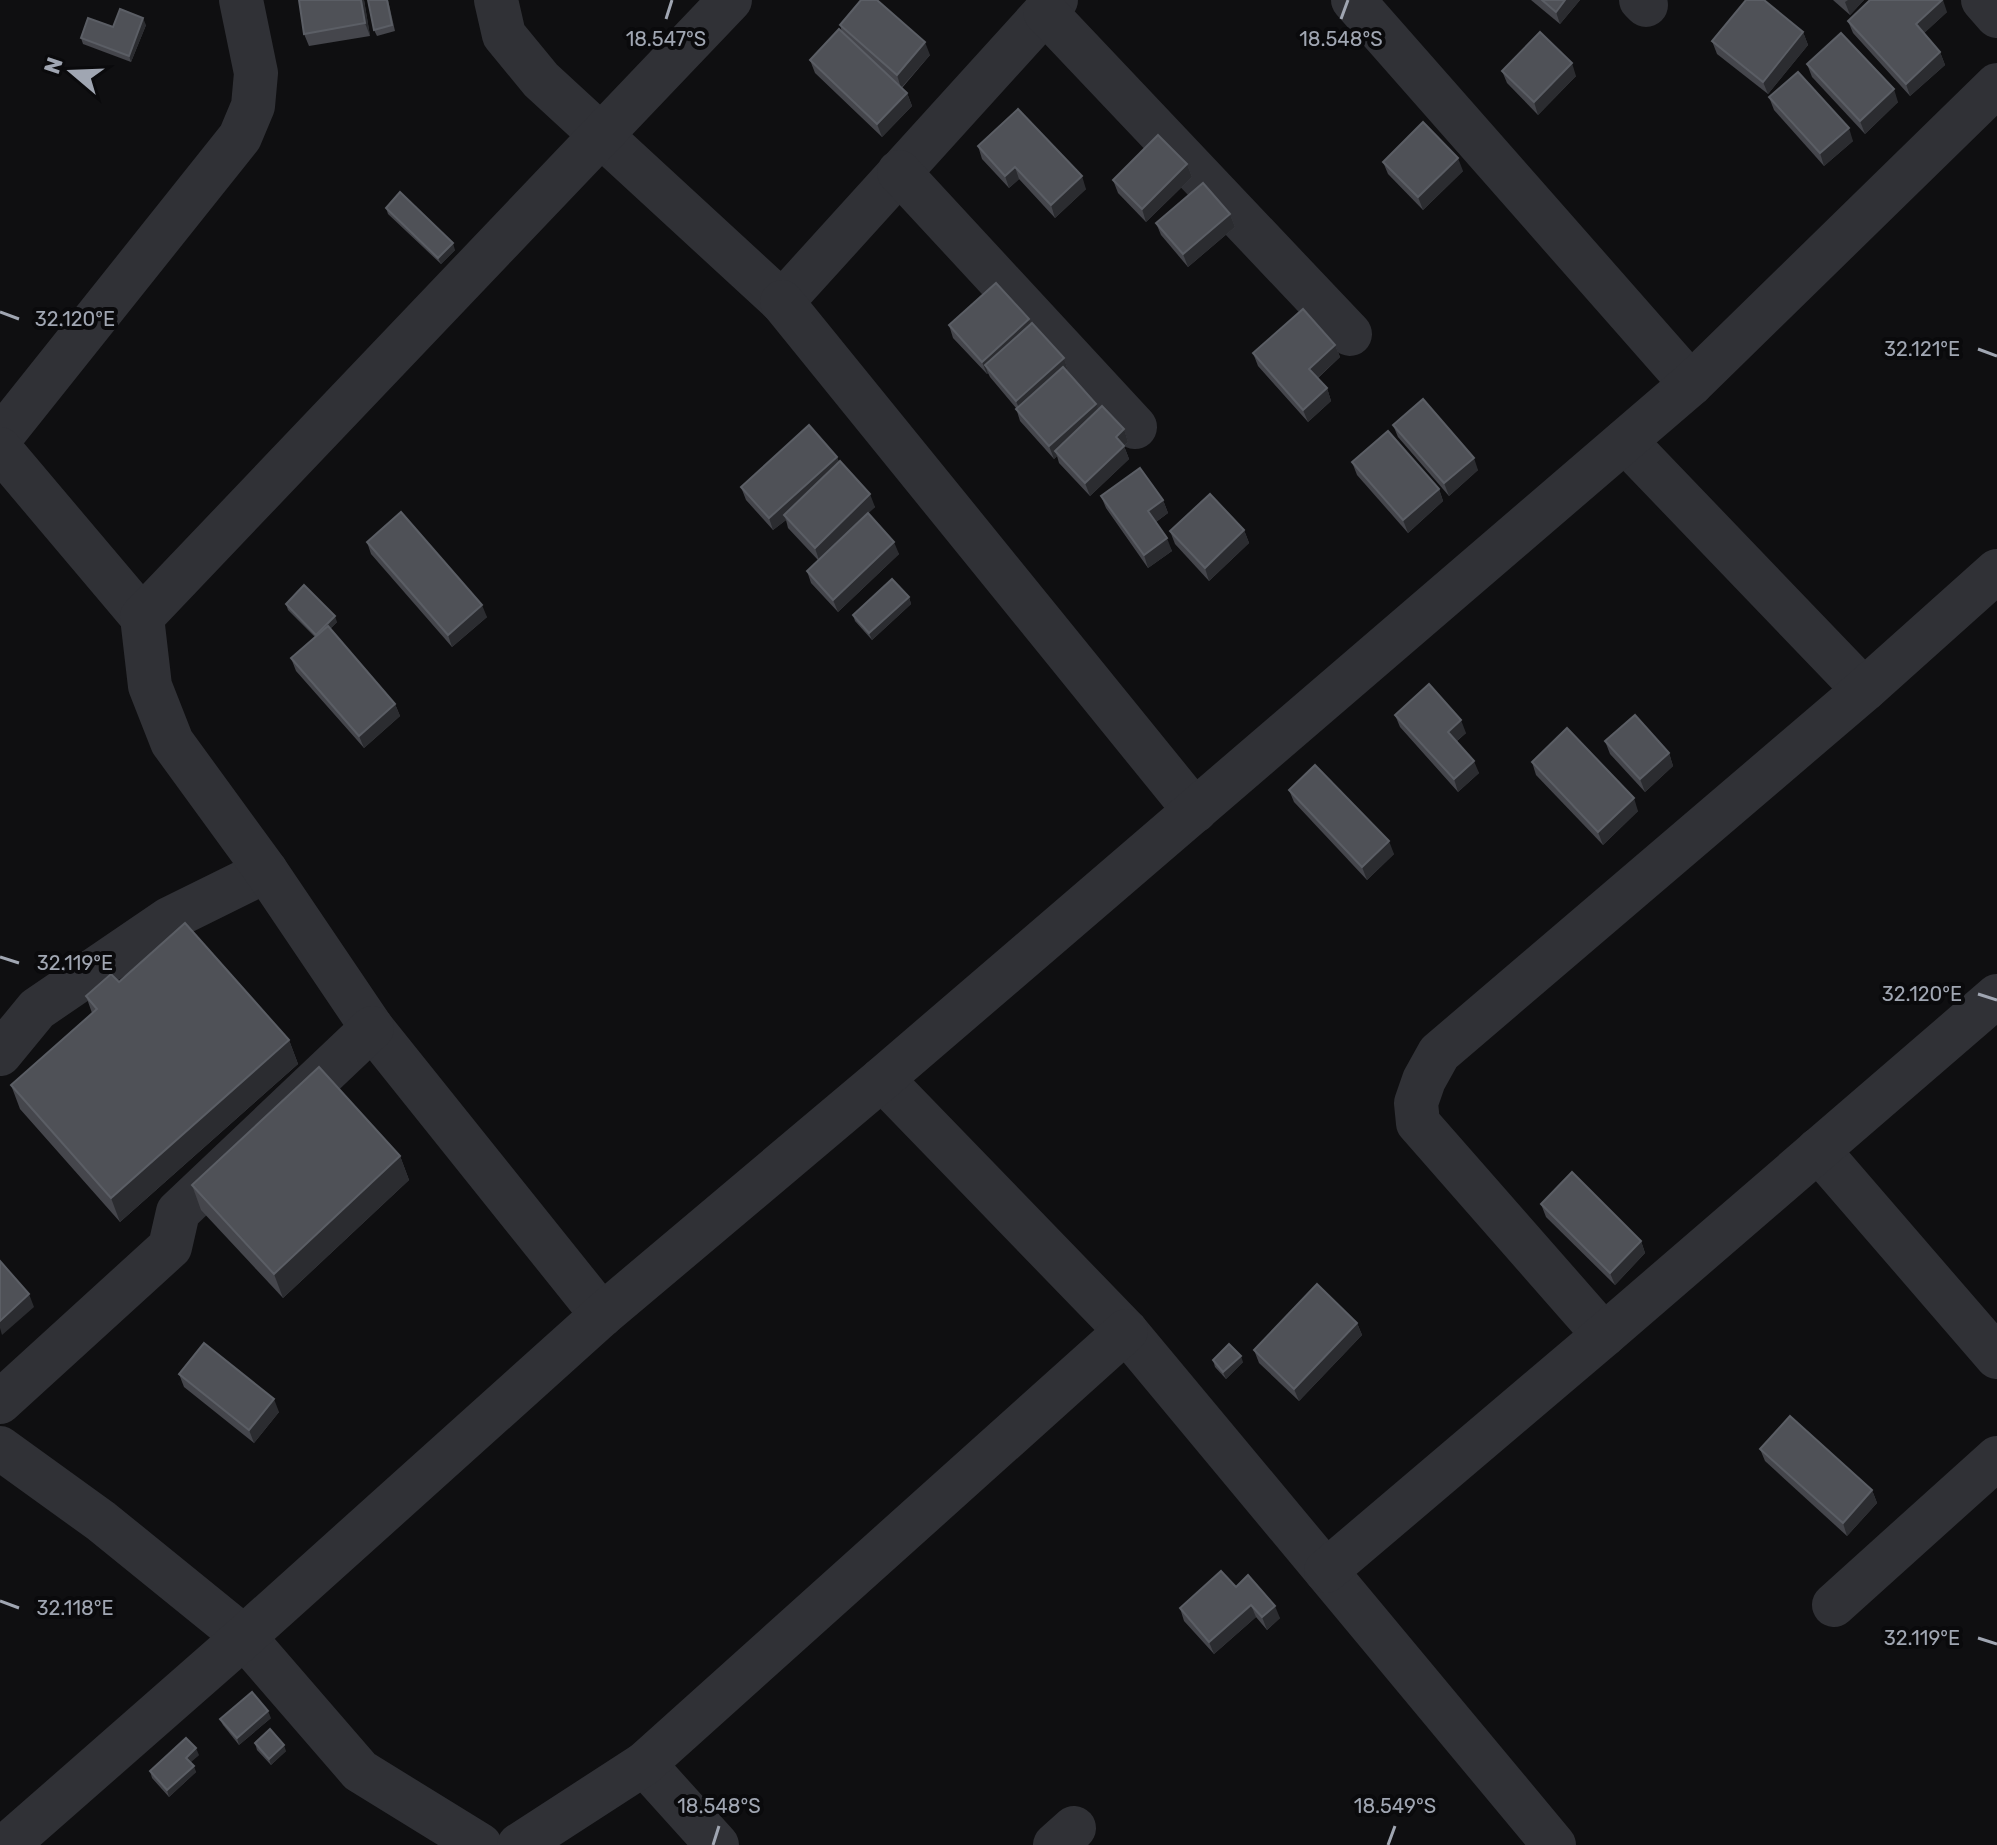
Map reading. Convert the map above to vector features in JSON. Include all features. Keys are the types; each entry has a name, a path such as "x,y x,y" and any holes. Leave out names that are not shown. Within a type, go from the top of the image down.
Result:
{"street":[{"path":"0,438 240,137 253,106 256,73 241,0"},
{"path":"496,0 504,35 541,80 782,302 1195,811"},
{"path":"142,617 730,0"},
{"path":"1353,0 1691,384"},
{"path":"1983,0 1997,16"},
{"path":"782,302 1051,6 1350,334"},
{"path":"7,1845 602,1315 882,1079 1691,384 1997,85"},
{"path":"899,172 1135,427"},
{"path":"1625,441 1864,690"},
{"path":"0,449 142,617 150,686 172,742 266,871 372,1028 602,1315"},
{"path":"1604,1335 1418,1123 1416,1103 1424,1080 1439,1053 1864,690 1997,571"},
{"path":"0,1054 37,1009 169,919 266,871"},
{"path":"1326,1571 1997,996"},
{"path":"0,1402 170,1247 178,1212 372,1028"},
{"path":"882,1079 1126,1331 1554,1845"},
{"path":"1818,1150 1997,1357"},
{"path":"519,1845 644,1764 1126,1331"},
{"path":"0,1448 101,1521 244,1637 360,1771 480,1845"},
{"path":"1834,1605 1997,1458"},
{"path":"644,1764 717,1845"}],"building":[{"path":"299,0 361,0 365,23 304,34"},
{"path":"368,0 387,0 392,25 374,30"},
{"path":"861,0 877,0 925,42 897,75 840,25"},
{"path":"1542,0 1565,0 1556,12"},
{"path":"1746,0 1764,0 1803,32 1763,82 1712,41"},
{"path":"1870,0 1942,0 1916,24 1940,52 1906,84 1848,21"},
{"path":"120,9 143,18 129,56 81,38 88,18 113,27"},
{"path":"839,29 907,93 877,124 810,60"},
{"path":"1540,32 1572,63 1534,102 1502,71"},
{"path":"1841,33 1894,89 1860,121 1807,64"},
{"path":"1798,72 1849,128 1820,153 1769,97"},
{"path":"1018,109 1082,176 1051,205 1015,167 1005,176 978,146"},
{"path":"1423,122 1458,158 1418,197 1383,162"},
{"path":"1158,135 1187,164 1142,209 1113,180"},
{"path":"1203,183 1230,214 1183,254 1156,223"},
{"path":"400,192 453,243 438,258 386,208"},
{"path":"996,283 1029,319 982,362 949,325"},
{"path":"1303,309 1335,345 1309,369 1327,388 1303,410 1253,353"},
{"path":"1032,323 1064,358 1016,401 985,365"},
{"path":"1063,367 1096,404 1049,446 1016,409"},
{"path":"1423,399 1474,458 1444,483 1393,425"},
{"path":"1102,406 1124,429 1116,437 1124,446 1085,483 1055,451"},
{"path":"809,425 837,457 769,518 741,487"},
{"path":"1388,431 1439,489 1403,520 1352,462"},
{"path":"840,461 870,494 815,548 784,515"},
{"path":"1140,468 1163,500 1148,511 1167,538 1144,555 1101,496"},
{"path":"1210,494 1244,530 1205,568 1170,531"},
{"path":"401,512 482,605 448,635 367,542"},
{"path":"868,513 894,542 833,600 807,571"},
{"path":"892,579 909,597 869,633 853,615"},
{"path":"304,585 335,616 316,635 286,604"},
{"path":"328,626 395,704 359,736 291,658"},
{"path":"1429,684 1461,720 1448,732 1474,761 1454,779 1395,715"},
{"path":"1635,715 1669,753 1640,779 1605,741"},
{"path":"1567,728 1634,798 1598,832 1532,762"},
{"path":"1315,765 1389,841 1362,867 1289,790"},
{"path":"185,923 289,1040 111,1198 11,1085 97,1009 86,996 111,974 119,982"},
{"path":"319,1067 400,1156 274,1274 192,1185"},
{"path":"1572,1172 1641,1241 1610,1273 1541,1204"},
{"path":"0,1261 29,1294 0,1321"},
{"path":"1317,1284 1357,1323 1294,1389 1254,1350"},
{"path":"204,1343 274,1399 249,1430 179,1374"},
{"path":"1229,1344 1241,1356 1223,1372 1213,1360"},
{"path":"1790,1416 1872,1490 1843,1523 1760,1449"},
{"path":"1221,1571 1236,1587 1248,1575 1275,1606 1262,1617 1251,1605 1209,1642 1180,1608"},
{"path":"252,1692 268,1711 237,1738 220,1719"},
{"path":"270,1729 284,1745 269,1759 255,1743"},
{"path":"186,1738 196,1748 186,1758 194,1766 167,1790 150,1771"}]}
